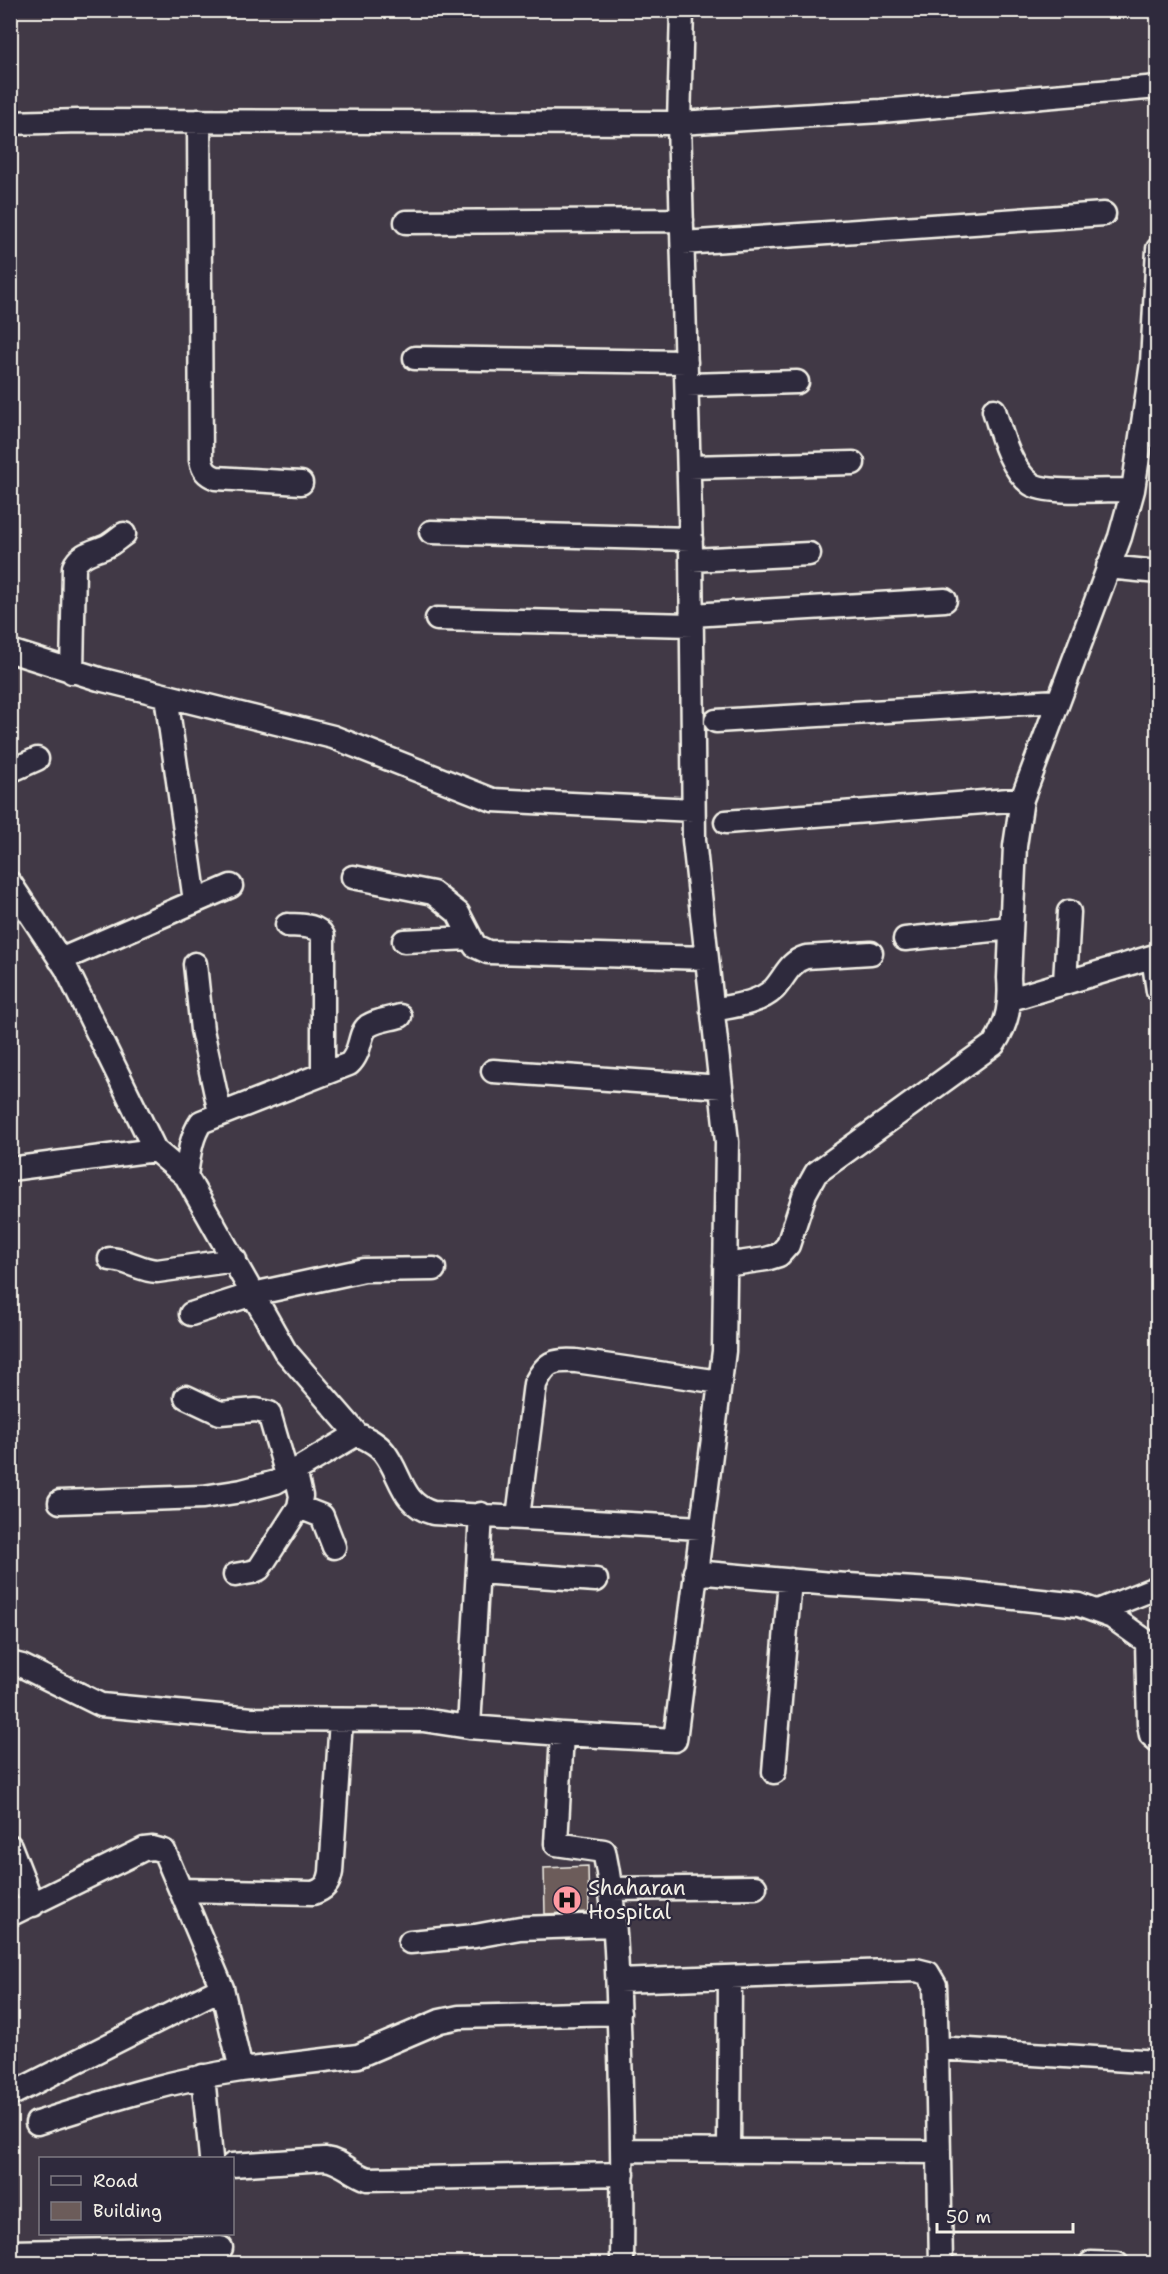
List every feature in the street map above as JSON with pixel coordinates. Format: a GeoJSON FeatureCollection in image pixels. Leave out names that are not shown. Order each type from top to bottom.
{"type":"FeatureCollection","features":[{"type":"Feature","properties":{"kind":"street"},"geometry":{"type":"LineString","coordinates":[[10,1663],[22,1666],[100,1705],[252,1719],[423,1720],[469,1727],[675,1740],[724,1351],[727,1142],[694,840],[691,550],[679,123],[682,10]]}},
{"type":"Feature","properties":{"kind":"street"},"geometry":{"type":"LineString","coordinates":[[10,123],[199,121],[679,123],[881,111],[1158,87]]}},
{"type":"Feature","properties":{"kind":"street"},"geometry":{"type":"LineString","coordinates":[[199,121],[201,459],[203,470],[216,478],[301,483]]}},
{"type":"Feature","properties":{"kind":"street"},"geometry":{"type":"LineString","coordinates":[[683,243],[1104,214]]}},
{"type":"Feature","properties":{"kind":"street"},"geometry":{"type":"LineString","coordinates":[[406,222],[682,220]]}},
{"type":"Feature","properties":{"kind":"street"},"geometry":{"type":"LineString","coordinates":[[725,1265],[779,1255],[788,1245],[805,1193],[816,1173],[994,1044],[1006,1024],[1011,999],[1009,978],[1015,846],[1022,799],[1108,567],[1133,489],[1155,363],[1158,249]]}},
{"type":"Feature","properties":{"kind":"street"},"geometry":{"type":"LineString","coordinates":[[415,358],[686,362]]}},
{"type":"Feature","properties":{"kind":"street"},"geometry":{"type":"LineString","coordinates":[[687,386],[798,382]]}},
{"type":"Feature","properties":{"kind":"street"},"geometry":{"type":"LineString","coordinates":[[994,410],[1004,442],[1024,477],[1030,483],[1047,489],[1133,489]]}},
{"type":"Feature","properties":{"kind":"street"},"geometry":{"type":"LineString","coordinates":[[689,467],[853,463]]}},
{"type":"Feature","properties":{"kind":"street"},"geometry":{"type":"LineString","coordinates":[[432,532],[691,550],[809,555]]}},
{"type":"Feature","properties":{"kind":"street"},"geometry":{"type":"LineString","coordinates":[[72,672],[74,567],[85,554],[104,547],[124,534]]}},
{"type":"Feature","properties":{"kind":"street"},"geometry":{"type":"LineString","coordinates":[[1108,567],[1158,572]]}},
{"type":"Feature","properties":{"kind":"street"},"geometry":{"type":"LineString","coordinates":[[437,619],[692,620],[945,600]]}},
{"type":"Feature","properties":{"kind":"street"},"geometry":{"type":"LineString","coordinates":[[10,651],[72,672],[333,737],[493,800],[693,810]]}},
{"type":"Feature","properties":{"kind":"street"},"geometry":{"type":"LineString","coordinates":[[166,696],[195,901]]}},
{"type":"Feature","properties":{"kind":"street"},"geometry":{"type":"LineString","coordinates":[[716,721],[1058,701]]}},
{"type":"Feature","properties":{"kind":"street"},"geometry":{"type":"LineString","coordinates":[[10,771],[37,759]]}},
{"type":"Feature","properties":{"kind":"street"},"geometry":{"type":"LineString","coordinates":[[726,822],[1022,799]]}},
{"type":"Feature","properties":{"kind":"street"},"geometry":{"type":"LineString","coordinates":[[353,877],[433,893],[458,913],[475,946],[488,952],[707,958]]}},
{"type":"Feature","properties":{"kind":"street"},"geometry":{"type":"LineString","coordinates":[[10,883],[60,960],[155,1150],[186,1176],[285,1351],[357,1434],[373,1442],[384,1453],[411,1500],[420,1509],[433,1513],[700,1528]]}},
{"type":"Feature","properties":{"kind":"street"},"geometry":{"type":"LineString","coordinates":[[60,960],[231,886]]}},
{"type":"Feature","properties":{"kind":"street"},"geometry":{"type":"LineString","coordinates":[[1065,982],[1069,912]]}},
{"type":"Feature","properties":{"kind":"street"},"geometry":{"type":"LineString","coordinates":[[287,925],[314,927],[320,930],[323,936],[323,1073]]}},
{"type":"Feature","properties":{"kind":"street"},"geometry":{"type":"LineString","coordinates":[[905,939],[1011,928]]}},
{"type":"Feature","properties":{"kind":"street"},"geometry":{"type":"LineString","coordinates":[[404,942],[471,938]]}},
{"type":"Feature","properties":{"kind":"street"},"geometry":{"type":"LineString","coordinates":[[712,1010],[762,997],[773,989],[798,959],[871,953]]}},
{"type":"Feature","properties":{"kind":"street"},"geometry":{"type":"LineString","coordinates":[[1011,999],[1155,956],[1158,991]]}},
{"type":"Feature","properties":{"kind":"street"},"geometry":{"type":"LineString","coordinates":[[195,964],[202,1030],[220,1113]]}},
{"type":"Feature","properties":{"kind":"street"},"geometry":{"type":"LineString","coordinates":[[186,1176],[191,1144],[201,1122],[349,1064],[355,1058],[364,1031],[368,1026],[400,1016]]}},
{"type":"Feature","properties":{"kind":"street"},"geometry":{"type":"LineString","coordinates":[[493,1071],[721,1087]]}},
{"type":"Feature","properties":{"kind":"street"},"geometry":{"type":"LineString","coordinates":[[10,1169],[155,1150]]}},
{"type":"Feature","properties":{"kind":"street"},"geometry":{"type":"LineString","coordinates":[[110,1259],[129,1262],[157,1272],[235,1260]]}},
{"type":"Feature","properties":{"kind":"street"},"geometry":{"type":"LineString","coordinates":[[191,1314],[253,1294],[364,1270],[434,1269]]}},
{"type":"Feature","properties":{"kind":"street"},"geometry":{"type":"LineString","coordinates":[[518,1517],[535,1384],[541,1372],[549,1364],[558,1360],[576,1361],[720,1382]]}},
{"type":"Feature","properties":{"kind":"street"},"geometry":{"type":"LineString","coordinates":[[186,1397],[220,1413],[255,1410],[268,1413],[301,1496],[299,1507],[259,1569],[235,1575]]}},
{"type":"Feature","properties":{"kind":"street"},"geometry":{"type":"LineString","coordinates":[[60,1502],[203,1497],[242,1491],[276,1482],[357,1434]]}},
{"type":"Feature","properties":{"kind":"street"},"geometry":{"type":"LineString","coordinates":[[299,1507],[322,1516],[334,1547]]}},
{"type":"Feature","properties":{"kind":"street"},"geometry":{"type":"LineString","coordinates":[[469,1727],[481,1514]]}},
{"type":"Feature","properties":{"kind":"street"},"geometry":{"type":"LineString","coordinates":[[477,1572],[596,1580]]}},
{"type":"Feature","properties":{"kind":"street"},"geometry":{"type":"LineString","coordinates":[[695,1572],[949,1591],[1079,1605],[1098,1611],[1112,1617],[1153,1643],[1149,1724],[1151,1735],[1158,1741]]}},
{"type":"Feature","properties":{"kind":"street"},"geometry":{"type":"LineString","coordinates":[[774,1772],[790,1580]]}},
{"type":"Feature","properties":{"kind":"street"},"geometry":{"type":"LineString","coordinates":[[1098,1611],[1158,1587]]}},
{"type":"Feature","properties":{"kind":"street"},"geometry":{"type":"LineString","coordinates":[[181,1890],[313,1893],[323,1890],[329,1882],[331,1872],[341,1720]]}},
{"type":"Feature","properties":{"kind":"street"},"geometry":{"type":"LineString","coordinates":[[562,1734],[556,1844],[604,1851],[612,1889],[619,1981],[623,2150],[622,2264]]}},
{"type":"Feature","properties":{"kind":"street"},"geometry":{"type":"LineString","coordinates":[[10,1846],[33,1905]]}},
{"type":"Feature","properties":{"kind":"street"},"geometry":{"type":"LineString","coordinates":[[10,1915],[144,1849],[153,1848],[164,1851],[222,1988],[241,2070]]}},
{"type":"Feature","properties":{"kind":"street"},"geometry":{"type":"LineString","coordinates":[[612,1889],[755,1887]]}},
{"type":"Feature","properties":{"kind":"street"},"geometry":{"type":"LineString","coordinates":[[410,1942],[475,1936],[520,1928],[614,1925]]}},
{"type":"Feature","properties":{"kind":"street"},"geometry":{"type":"LineString","coordinates":[[619,1981],[916,1970],[928,1973],[935,1985],[940,2264]]}},
{"type":"Feature","properties":{"kind":"street"},"geometry":{"type":"LineString","coordinates":[[729,2151],[730,1977]]}},
{"type":"Feature","properties":{"kind":"street"},"geometry":{"type":"LineString","coordinates":[[10,2095],[222,1988]]}},
{"type":"Feature","properties":{"kind":"street"},"geometry":{"type":"LineString","coordinates":[[37,2123],[121,2096],[203,2076],[358,2056],[440,2021],[459,2017],[619,2013]]}},
{"type":"Feature","properties":{"kind":"street"},"geometry":{"type":"LineString","coordinates":[[937,2048],[1158,2062]]}},
{"type":"Feature","properties":{"kind":"street"},"geometry":{"type":"LineString","coordinates":[[203,2076],[212,2157]]}},
{"type":"Feature","properties":{"kind":"street"},"geometry":{"type":"LineString","coordinates":[[623,2150],[939,2152]]}},
{"type":"Feature","properties":{"kind":"street"},"geometry":{"type":"LineString","coordinates":[[234,2165],[325,2159],[342,2164],[359,2176],[368,2179],[623,2174]]}},
{"type":"Feature","properties":{"kind":"street"},"geometry":{"type":"LineString","coordinates":[[10,2252],[221,2248]]}},
{"type":"Feature","properties":{"kind":"street"},"geometry":{"type":"LineString","coordinates":[[1091,2263],[1117,2264]]}},
{"type":"Feature","properties":{"kind":"building"},"geometry":{"type":"Polygon","coordinates":[[[588,1866],[589,1912],[545,1914],[544,1868],[588,1866]]]}},
{"type":"Feature","properties":{"kind":"place","name":"Shaharan Hospital"},"geometry":{"type":"Point","coordinates":[567,1900]}}]}
